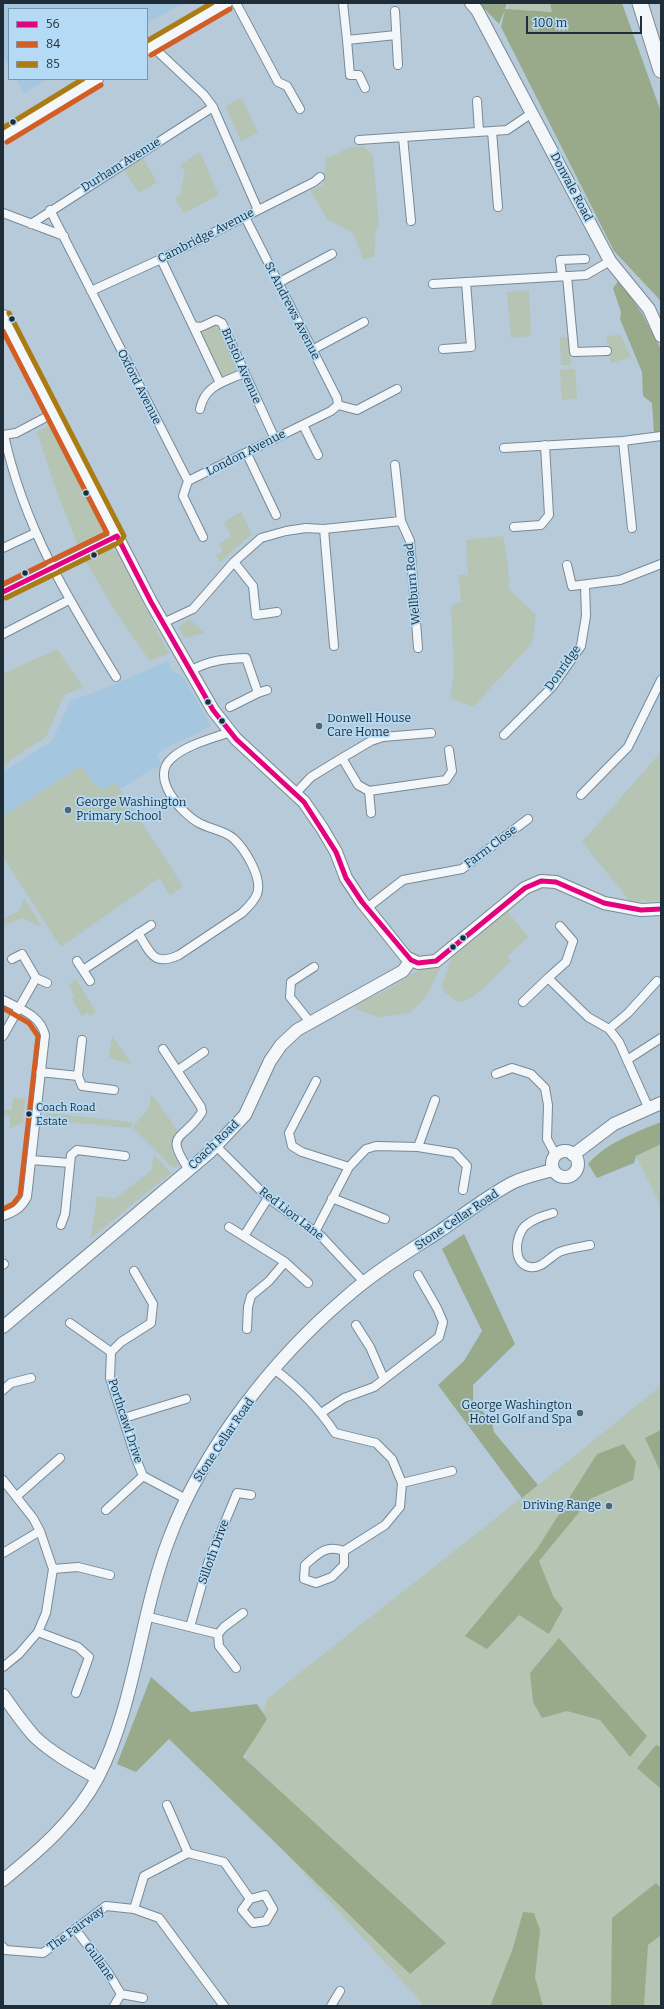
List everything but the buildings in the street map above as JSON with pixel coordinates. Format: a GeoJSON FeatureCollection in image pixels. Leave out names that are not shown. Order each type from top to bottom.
{"type":"FeatureCollection","features":[{"type":"Feature","properties":{"kind":"highway"},"geometry":{"type":"LineString","coordinates":[[640,3],[661,70]]}},
{"type":"Feature","properties":{"kind":"street"},"geometry":{"type":"LineString","coordinates":[[226,3],[149,48],[204,95],[213,107],[258,210]]}},
{"type":"Feature","properties":{"kind":"street"},"geometry":{"type":"LineString","coordinates":[[236,3],[278,82],[287,86],[300,109]]}},
{"type":"Feature","properties":{"kind":"street"},"geometry":{"type":"LineString","coordinates":[[343,3],[350,75],[359,75],[364,88]]}},
{"type":"Feature","properties":{"kind":"street","name":"Donvale Road"},"geometry":{"type":"LineString","coordinates":[[471,3],[477,10],[610,261],[649,309],[661,336]]}},
{"type":"Feature","properties":{"kind":"street"},"geometry":{"type":"LineString","coordinates":[[395,11],[398,65]]}},
{"type":"Feature","properties":{"kind":"street"},"geometry":{"type":"LineString","coordinates":[[347,40],[396,35]]}},
{"type":"Feature","properties":{"kind":"street"},"geometry":{"type":"LineString","coordinates":[[3,136],[95,80]]}},
{"type":"Feature","properties":{"kind":"street"},"geometry":{"type":"LineString","coordinates":[[477,102],[479,131]]}},
{"type":"Feature","properties":{"kind":"street","name":"Durham Avenue"},"geometry":{"type":"LineString","coordinates":[[31,224],[50,210],[213,107]]}},
{"type":"Feature","properties":{"kind":"street"},"geometry":{"type":"LineString","coordinates":[[359,140],[506,130],[532,113]]}},
{"type":"Feature","properties":{"kind":"street"},"geometry":{"type":"LineString","coordinates":[[492,131],[498,207]]}},
{"type":"Feature","properties":{"kind":"street"},"geometry":{"type":"LineString","coordinates":[[403,137],[411,222]]}},
{"type":"Feature","properties":{"kind":"street","name":"Cambridge Avenue"},"geometry":{"type":"LineString","coordinates":[[91,291],[161,259],[314,182],[320,177]]}},
{"type":"Feature","properties":{"kind":"street","name":"Oxford Avenue"},"geometry":{"type":"LineString","coordinates":[[50,210],[188,481]]}},
{"type":"Feature","properties":{"kind":"street"},"geometry":{"type":"LineString","coordinates":[[3,213],[64,236]]}},
{"type":"Feature","properties":{"kind":"street","name":"St Andrews Avenue"},"geometry":{"type":"LineString","coordinates":[[245,217],[337,398],[338,405]]}},
{"type":"Feature","properties":{"kind":"street"},"geometry":{"type":"LineString","coordinates":[[278,283],[332,254]]}},
{"type":"Feature","properties":{"kind":"street"},"geometry":{"type":"LineString","coordinates":[[161,259],[220,384]]}},
{"type":"Feature","properties":{"kind":"street"},"geometry":{"type":"LineString","coordinates":[[585,259],[560,260],[565,276],[574,352],[607,351]]}},
{"type":"Feature","properties":{"kind":"street"},"geometry":{"type":"LineString","coordinates":[[433,284],[586,275],[610,261]]}},
{"type":"Feature","properties":{"kind":"street"},"geometry":{"type":"LineString","coordinates":[[443,349],[471,347],[466,282]]}},
{"type":"Feature","properties":{"kind":"street"},"geometry":{"type":"LineString","coordinates":[[3,316],[163,624],[213,710],[230,732],[304,802],[336,852],[346,878],[367,908],[411,960],[418,963],[436,961],[525,888],[541,881],[556,882],[604,903],[641,910],[661,909]]}},
{"type":"Feature","properties":{"kind":"street","name":"Bristol Avenue"},"geometry":{"type":"LineString","coordinates":[[193,326],[201,326],[216,320],[222,323],[275,439]]}},
{"type":"Feature","properties":{"kind":"street"},"geometry":{"type":"LineString","coordinates":[[312,350],[364,322]]}},
{"type":"Feature","properties":{"kind":"street"},"geometry":{"type":"LineString","coordinates":[[200,409],[202,398],[208,391],[244,373]]}},
{"type":"Feature","properties":{"kind":"street"},"geometry":{"type":"LineString","coordinates":[[338,405],[356,410],[397,389]]}},
{"type":"Feature","properties":{"kind":"street","name":"London Avenue"},"geometry":{"type":"LineString","coordinates":[[188,481],[247,454],[332,411],[338,405]]}},
{"type":"Feature","properties":{"kind":"street"},"geometry":{"type":"LineString","coordinates":[[54,413],[16,433],[4,435],[11,465],[35,533],[51,568],[116,677]]}},
{"type":"Feature","properties":{"kind":"street"},"geometry":{"type":"LineString","coordinates":[[303,425],[318,455]]}},
{"type":"Feature","properties":{"kind":"street"},"geometry":{"type":"LineString","coordinates":[[504,448],[623,441],[661,436]]}},
{"type":"Feature","properties":{"kind":"street"},"geometry":{"type":"LineString","coordinates":[[623,441],[632,528]]}},
{"type":"Feature","properties":{"kind":"street"},"geometry":{"type":"LineString","coordinates":[[514,527],[541,525],[549,515],[545,446]]}},
{"type":"Feature","properties":{"kind":"street"},"geometry":{"type":"LineString","coordinates":[[247,454],[276,515]]}},
{"type":"Feature","properties":{"kind":"street","name":"Wellburn Road"},"geometry":{"type":"LineString","coordinates":[[394,465],[402,521],[410,541],[418,648]]}},
{"type":"Feature","properties":{"kind":"street"},"geometry":{"type":"LineString","coordinates":[[188,481],[183,496],[203,537]]}},
{"type":"Feature","properties":{"kind":"street"},"geometry":{"type":"LineString","coordinates":[[163,624],[193,609],[234,562],[261,538],[273,534],[306,528],[324,529],[402,521]]}},
{"type":"Feature","properties":{"kind":"street"},"geometry":{"type":"LineString","coordinates":[[324,529],[334,646]]}},
{"type":"Feature","properties":{"kind":"street"},"geometry":{"type":"LineString","coordinates":[[3,548],[35,533]]}},
{"type":"Feature","properties":{"kind":"street"},"geometry":{"type":"LineString","coordinates":[[3,592],[118,536]]}},
{"type":"Feature","properties":{"kind":"street"},"geometry":{"type":"LineString","coordinates":[[234,562],[253,586],[256,615],[277,612]]}},
{"type":"Feature","properties":{"kind":"street"},"geometry":{"type":"LineString","coordinates":[[567,565],[572,586],[620,580],[661,564]]}},
{"type":"Feature","properties":{"kind":"street","name":"Donridge"},"geometry":{"type":"LineString","coordinates":[[504,735],[552,687],[581,646],[586,616],[585,585]]}},
{"type":"Feature","properties":{"kind":"street"},"geometry":{"type":"LineString","coordinates":[[3,634],[69,600]]}},
{"type":"Feature","properties":{"kind":"street"},"geometry":{"type":"LineString","coordinates":[[190,671],[204,663],[217,660],[246,658],[258,693]]}},
{"type":"Feature","properties":{"kind":"street"},"geometry":{"type":"LineString","coordinates":[[581,795],[628,747],[661,680]]}},
{"type":"Feature","properties":{"kind":"street"},"geometry":{"type":"LineString","coordinates":[[230,707],[266,690]]}},
{"type":"Feature","properties":{"kind":"street"},"geometry":{"type":"LineString","coordinates":[[138,933],[153,956],[160,960],[169,960],[242,913],[250,905],[258,893],[256,872],[244,851],[232,838],[214,828],[199,823],[167,791],[164,780],[164,768],[178,752],[230,732]]}},
{"type":"Feature","properties":{"kind":"street"},"geometry":{"type":"LineString","coordinates":[[294,794],[311,777],[372,741],[383,737],[431,733]]}},
{"type":"Feature","properties":{"kind":"street"},"geometry":{"type":"LineString","coordinates":[[342,758],[358,785],[369,791],[446,780],[452,771],[449,750]]}},
{"type":"Feature","properties":{"kind":"street"},"geometry":{"type":"LineString","coordinates":[[369,791],[371,813]]}},
{"type":"Feature","properties":{"kind":"street","name":"Farm Close"},"geometry":{"type":"LineString","coordinates":[[367,908],[403,880],[462,868],[528,819]]}},
{"type":"Feature","properties":{"kind":"street"},"geometry":{"type":"LineString","coordinates":[[82,970],[151,925]]}},
{"type":"Feature","properties":{"kind":"street"},"geometry":{"type":"LineString","coordinates":[[523,1002],[566,962],[573,941],[560,926]]}},
{"type":"Feature","properties":{"kind":"street"},"geometry":{"type":"LineString","coordinates":[[12,959],[22,954],[36,978],[47,983]]}},
{"type":"Feature","properties":{"kind":"street","name":"Coach Road"},"geometry":{"type":"LineString","coordinates":[[3,1328],[216,1146],[245,1115],[270,1061],[281,1045],[296,1030],[403,972],[411,960]]}},
{"type":"Feature","properties":{"kind":"street"},"geometry":{"type":"LineString","coordinates":[[77,961],[90,981]]}},
{"type":"Feature","properties":{"kind":"street"},"geometry":{"type":"LineString","coordinates":[[310,1022],[290,997],[291,982],[314,967]]}},
{"type":"Feature","properties":{"kind":"street"},"geometry":{"type":"LineString","coordinates":[[3,1036],[36,978]]}},
{"type":"Feature","properties":{"kind":"street"},"geometry":{"type":"LineString","coordinates":[[548,978],[588,1017],[609,1029],[619,1042],[648,1109]]}},
{"type":"Feature","properties":{"kind":"street"},"geometry":{"type":"LineString","coordinates":[[609,1029],[628,1013],[657,981]]}},
{"type":"Feature","properties":{"kind":"street"},"geometry":{"type":"LineString","coordinates":[[3,1000],[37,1018],[43,1026],[45,1034],[27,1197],[22,1207],[13,1213],[3,1216]]}},
{"type":"Feature","properties":{"kind":"street"},"geometry":{"type":"LineString","coordinates":[[627,1060],[661,1038]]}},
{"type":"Feature","properties":{"kind":"street"},"geometry":{"type":"LineString","coordinates":[[82,1040],[78,1076],[82,1086],[114,1090]]}},
{"type":"Feature","properties":{"kind":"street"},"geometry":{"type":"LineString","coordinates":[[163,1048],[201,1107],[202,1112],[195,1123],[177,1139],[175,1146],[177,1152],[189,1170]]}},
{"type":"Feature","properties":{"kind":"street"},"geometry":{"type":"LineString","coordinates":[[178,1070],[204,1052]]}},
{"type":"Feature","properties":{"kind":"street"},"geometry":{"type":"LineString","coordinates":[[496,1074],[512,1068],[531,1074],[545,1088],[548,1105],[547,1139],[555,1154]]}},
{"type":"Feature","properties":{"kind":"street"},"geometry":{"type":"LineString","coordinates":[[40,1072],[78,1076]]}},
{"type":"Feature","properties":{"kind":"street"},"geometry":{"type":"LineString","coordinates":[[316,1082],[289,1133],[292,1146],[302,1152],[349,1167]]}},
{"type":"Feature","properties":{"kind":"street"},"geometry":{"type":"LineString","coordinates":[[418,1146],[435,1100]]}},
{"type":"Feature","properties":{"kind":"street"},"geometry":{"type":"LineString","coordinates":[[573,1155],[614,1124],[661,1103]]}},
{"type":"Feature","properties":{"kind":"street","name":"Red Lion Lane"},"geometry":{"type":"LineString","coordinates":[[216,1146],[268,1198],[315,1232],[365,1283]]}},
{"type":"Feature","properties":{"kind":"street"},"geometry":{"type":"LineString","coordinates":[[315,1232],[349,1167],[366,1150],[376,1146],[418,1146],[454,1153],[467,1166],[463,1190]]}},
{"type":"Feature","properties":{"kind":"street"},"geometry":{"type":"LineString","coordinates":[[61,1225],[65,1214],[71,1155],[77,1150],[108,1157],[125,1156]]}},
{"type":"Feature","properties":{"kind":"street"},"geometry":{"type":"LineString","coordinates":[[569,1152],[576,1157],[578,1164],[575,1173],[571,1177],[557,1176],[552,1170],[551,1161],[555,1154],[569,1152]]}},
{"type":"Feature","properties":{"kind":"street"},"geometry":{"type":"LineString","coordinates":[[31,1160],[70,1163]]}},
{"type":"Feature","properties":{"kind":"street","name":"Stone Cellar Road"},"geometry":{"type":"LineString","coordinates":[[3,1880],[58,1832],[81,1804],[97,1778],[113,1743],[122,1713],[145,1616],[160,1564],[186,1499],[204,1464],[230,1426],[274,1368],[303,1336],[347,1296],[365,1283],[514,1182],[552,1170]]}},
{"type":"Feature","properties":{"kind":"street"},"geometry":{"type":"LineString","coordinates":[[244,1236],[268,1198]]}},
{"type":"Feature","properties":{"kind":"street"},"geometry":{"type":"LineString","coordinates":[[332,1198],[385,1219]]}},
{"type":"Feature","properties":{"kind":"street"},"geometry":{"type":"LineString","coordinates":[[553,1213],[535,1219],[524,1227],[518,1238],[517,1248],[519,1258],[524,1265],[531,1267],[538,1266],[561,1251],[590,1245]]}},
{"type":"Feature","properties":{"kind":"street"},"geometry":{"type":"LineString","coordinates":[[229,1227],[285,1262],[308,1283]]}},
{"type":"Feature","properties":{"kind":"street"},"geometry":{"type":"LineString","coordinates":[[247,1329],[248,1307],[251,1296],[269,1281],[285,1262]]}},
{"type":"Feature","properties":{"kind":"street"},"geometry":{"type":"LineString","coordinates":[[70,1323],[111,1352],[121,1342],[151,1323],[153,1304],[134,1271]]}},
{"type":"Feature","properties":{"kind":"street"},"geometry":{"type":"LineString","coordinates":[[321,1413],[344,1398],[374,1387],[439,1337],[442,1322],[437,1308],[418,1275]]}},
{"type":"Feature","properties":{"kind":"street"},"geometry":{"type":"LineString","coordinates":[[356,1324],[370,1347],[384,1379]]}},
{"type":"Feature","properties":{"kind":"street","name":"Porthcawl Drive"},"geometry":{"type":"LineString","coordinates":[[111,1352],[110,1378],[143,1476],[186,1499]]}},
{"type":"Feature","properties":{"kind":"street"},"geometry":{"type":"LineString","coordinates":[[274,1368],[298,1387],[321,1413],[335,1433],[376,1443],[392,1459],[402,1483],[400,1507],[385,1525],[344,1551]]}},
{"type":"Feature","properties":{"kind":"street"},"geometry":{"type":"LineString","coordinates":[[3,1390],[11,1383],[31,1378]]}},
{"type":"Feature","properties":{"kind":"street"},"geometry":{"type":"LineString","coordinates":[[124,1418],[186,1399]]}},
{"type":"Feature","properties":{"kind":"street"},"geometry":{"type":"LineString","coordinates":[[17,1496],[60,1458]]}},
{"type":"Feature","properties":{"kind":"street"},"geometry":{"type":"LineString","coordinates":[[402,1483],[452,1471]]}},
{"type":"Feature","properties":{"kind":"street"},"geometry":{"type":"LineString","coordinates":[[106,1510],[143,1476]]}},
{"type":"Feature","properties":{"kind":"street"},"geometry":{"type":"LineString","coordinates":[[3,1480],[33,1518],[40,1531],[53,1569],[46,1613],[38,1632],[19,1654],[3,1667]]}},
{"type":"Feature","properties":{"kind":"street","name":"Silloth Drive"},"geometry":{"type":"LineString","coordinates":[[190,1627],[208,1563],[237,1493],[251,1495]]}},
{"type":"Feature","properties":{"kind":"street"},"geometry":{"type":"LineString","coordinates":[[3,1553],[40,1531]]}},
{"type":"Feature","properties":{"kind":"street"},"geometry":{"type":"LineString","coordinates":[[336,1548],[344,1551],[344,1566],[332,1576],[316,1584],[304,1579],[305,1565],[323,1549],[336,1548]]}},
{"type":"Feature","properties":{"kind":"street"},"geometry":{"type":"LineString","coordinates":[[53,1569],[78,1567],[110,1575]]}},
{"type":"Feature","properties":{"kind":"street"},"geometry":{"type":"LineString","coordinates":[[236,1668],[219,1646],[218,1634],[224,1627],[243,1613]]}},
{"type":"Feature","properties":{"kind":"street"},"geometry":{"type":"LineString","coordinates":[[145,1616],[218,1634]]}},
{"type":"Feature","properties":{"kind":"street"},"geometry":{"type":"LineString","coordinates":[[38,1632],[78,1647],[89,1657],[76,1693]]}},
{"type":"Feature","properties":{"kind":"street"},"geometry":{"type":"LineString","coordinates":[[3,1694],[20,1719],[35,1737],[50,1749],[97,1778]]}},
{"type":"Feature","properties":{"kind":"street"},"geometry":{"type":"LineString","coordinates":[[168,1805],[188,1853]]}},
{"type":"Feature","properties":{"kind":"street"},"geometry":{"type":"LineString","coordinates":[[134,1909],[144,1876],[188,1853],[224,1862],[250,1898]]}},
{"type":"Feature","properties":{"kind":"street","name":"The Fairway"},"geometry":{"type":"LineString","coordinates":[[4,1950],[43,1953],[76,1930],[106,1906],[134,1909],[159,1918],[224,2006]]}},
{"type":"Feature","properties":{"kind":"street","name":"Gullane"},"geometry":{"type":"LineString","coordinates":[[76,1930],[109,1974],[121,1994],[142,1998]]}},
{"type":"Feature","properties":{"kind":"street"},"geometry":{"type":"LineString","coordinates":[[331,2006],[340,1991]]}},
{"type":"Feature","properties":{"kind":"street","name":"Gullane"},"geometry":{"type":"LineString","coordinates":[[114,2006],[121,1994]]}},
{"type":"Feature","properties":{"kind":"shaded area"},"geometry":{"type":"Polygon","coordinates":[[[3,3],[183,3],[148,22],[148,8],[8,8],[8,64],[3,55],[3,3]]]}},
{"type":"Feature","properties":{"kind":"shaded area"},"geometry":{"type":"Polygon","coordinates":[[[17,80],[46,80],[24,93],[17,80]]]}},
{"type":"Feature","properties":{"kind":"shaded area","name":"George Washington Primary School"},"geometry":{"type":"Polygon","coordinates":[[[168,661],[171,669],[184,678],[211,726],[162,750],[157,756],[161,764],[158,769],[155,767],[120,789],[183,886],[170,895],[159,878],[70,939],[3,831],[3,772],[52,741],[70,701],[106,688],[168,661]]]}},
{"type":"Feature","properties":{"kind":"green space"},"geometry":{"type":"Polygon","coordinates":[[[479,3],[507,3],[505,9],[552,12],[550,3],[622,3],[661,112],[661,304],[659,299],[614,251],[501,27],[505,10],[499,24],[479,3]]]}},
{"type":"Feature","properties":{"kind":"green space"},"geometry":{"type":"Polygon","coordinates":[[[508,3],[550,3],[552,12],[508,9],[508,3]]]}},
{"type":"Feature","properties":{"kind":"green space"},"geometry":{"type":"Polygon","coordinates":[[[242,98],[258,133],[241,141],[225,106],[242,98]]]}},
{"type":"Feature","properties":{"kind":"green space"},"geometry":{"type":"Polygon","coordinates":[[[363,146],[373,155],[379,227],[376,228],[374,257],[363,259],[353,233],[327,219],[311,191],[323,185],[326,158],[352,147],[363,146]]]}},
{"type":"Feature","properties":{"kind":"green space"},"geometry":{"type":"Polygon","coordinates":[[[200,152],[219,195],[184,213],[175,199],[180,195],[185,171],[180,165],[200,152]]]}},
{"type":"Feature","properties":{"kind":"green space"},"geometry":{"type":"Polygon","coordinates":[[[143,158],[157,182],[139,193],[124,170],[143,158]]]}},
{"type":"Feature","properties":{"kind":"green space"},"geometry":{"type":"Polygon","coordinates":[[[619,280],[643,315],[661,349],[661,432],[654,433],[652,403],[643,396],[642,372],[620,319],[621,312],[613,288],[619,280]]]}},
{"type":"Feature","properties":{"kind":"green space"},"geometry":{"type":"Polygon","coordinates":[[[529,290],[531,336],[511,338],[507,292],[529,290]]]}},
{"type":"Feature","properties":{"kind":"green space"},"geometry":{"type":"Polygon","coordinates":[[[214,326],[222,330],[240,368],[239,371],[223,378],[219,375],[201,335],[202,332],[214,326]]]}},
{"type":"Feature","properties":{"kind":"green space"},"geometry":{"type":"Polygon","coordinates":[[[621,335],[631,357],[611,363],[606,336],[621,335]]]}},
{"type":"Feature","properties":{"kind":"green space"},"geometry":{"type":"Polygon","coordinates":[[[560,337],[569,338],[571,365],[561,365],[560,337]]]}},
{"type":"Feature","properties":{"kind":"green space"},"geometry":{"type":"Polygon","coordinates":[[[575,369],[577,398],[562,400],[560,370],[575,369]]]}},
{"type":"Feature","properties":{"kind":"green space"},"geometry":{"type":"Polygon","coordinates":[[[51,424],[103,528],[103,533],[101,536],[78,546],[54,484],[37,432],[51,424]]]}},
{"type":"Feature","properties":{"kind":"green space"},"geometry":{"type":"Polygon","coordinates":[[[241,512],[252,534],[220,562],[216,555],[223,552],[219,544],[231,536],[224,522],[241,512]]]}},
{"type":"Feature","properties":{"kind":"green space"},"geometry":{"type":"Polygon","coordinates":[[[503,536],[508,565],[509,589],[536,615],[532,643],[473,707],[450,698],[454,674],[451,606],[461,602],[459,575],[468,575],[466,540],[503,536]]]}},
{"type":"Feature","properties":{"kind":"green space"},"geometry":{"type":"Polygon","coordinates":[[[111,548],[117,552],[169,654],[149,660],[115,611],[85,560],[111,548]]]}},
{"type":"Feature","properties":{"kind":"green space"},"geometry":{"type":"Polygon","coordinates":[[[189,619],[205,633],[185,638],[178,627],[189,619]]]}},
{"type":"Feature","properties":{"kind":"green space"},"geometry":{"type":"Polygon","coordinates":[[[57,649],[83,687],[64,695],[46,737],[10,760],[3,767],[3,674],[57,649]]]}},
{"type":"Feature","properties":{"kind":"green space"},"geometry":{"type":"Polygon","coordinates":[[[661,752],[661,901],[630,901],[582,842],[661,752]]]}},
{"type":"Feature","properties":{"kind":"green space"},"geometry":{"type":"Polygon","coordinates":[[[83,765],[90,779],[103,790],[115,782],[183,886],[170,895],[159,878],[61,947],[3,857],[3,816],[83,765]]]}},
{"type":"Feature","properties":{"kind":"green space"},"geometry":{"type":"Polygon","coordinates":[[[24,898],[42,927],[22,918],[3,926],[3,919],[19,911],[24,898]]]}},
{"type":"Feature","properties":{"kind":"green space"},"geometry":{"type":"Polygon","coordinates":[[[507,911],[528,937],[507,957],[511,961],[486,986],[464,1001],[457,1002],[444,992],[442,985],[451,959],[507,911]]]}},
{"type":"Feature","properties":{"kind":"green space"},"geometry":{"type":"Polygon","coordinates":[[[440,964],[440,969],[425,998],[410,1013],[379,1017],[355,1009],[356,1005],[385,991],[419,970],[440,964]]]}},
{"type":"Feature","properties":{"kind":"green space"},"geometry":{"type":"Polygon","coordinates":[[[76,979],[96,1012],[90,1016],[87,1013],[82,1016],[72,999],[74,996],[69,985],[76,979]]]}},
{"type":"Feature","properties":{"kind":"green space"},"geometry":{"type":"Polygon","coordinates":[[[112,1036],[132,1064],[109,1058],[112,1036]]]}},
{"type":"Feature","properties":{"kind":"green space"},"geometry":{"type":"Polygon","coordinates":[[[151,1094],[178,1131],[172,1145],[172,1151],[179,1165],[176,1168],[172,1167],[133,1128],[147,1109],[151,1100],[151,1094]]]}},
{"type":"Feature","properties":{"kind":"green space"},"geometry":{"type":"Polygon","coordinates":[[[13,1098],[25,1099],[23,1122],[10,1129],[10,1116],[3,1115],[3,1109],[12,1110],[13,1098]]]}},
{"type":"Feature","properties":{"kind":"green space"},"geometry":{"type":"Polygon","coordinates":[[[46,1113],[132,1122],[131,1128],[47,1120],[46,1113]]]}},
{"type":"Feature","properties":{"kind":"green space"},"geometry":{"type":"Polygon","coordinates":[[[661,1122],[661,1144],[636,1156],[634,1163],[597,1178],[588,1164],[603,1150],[622,1139],[661,1122]]]}},
{"type":"Feature","properties":{"kind":"green space"},"geometry":{"type":"Polygon","coordinates":[[[661,1144],[661,1206],[636,1156],[661,1144]]]}},
{"type":"Feature","properties":{"kind":"green space"},"geometry":{"type":"Polygon","coordinates":[[[154,1155],[171,1173],[91,1238],[97,1196],[114,1199],[151,1171],[154,1155]]]}},
{"type":"Feature","properties":{"kind":"green space"},"geometry":{"type":"Polygon","coordinates":[[[464,1234],[515,1344],[473,1385],[473,1399],[492,1423],[494,1432],[538,1485],[522,1498],[438,1385],[464,1361],[482,1331],[442,1249],[464,1234]]]}},
{"type":"Feature","properties":{"kind":"green space","name":"George Washington Hotel Golf and Spa"},"geometry":{"type":"Polygon","coordinates":[[[661,1386],[661,2006],[422,2006],[422,2003],[232,1794],[268,1698],[661,1386]]]}},
{"type":"Feature","properties":{"kind":"green space"},"geometry":{"type":"Polygon","coordinates":[[[661,1430],[661,1473],[645,1438],[661,1430]]]}},
{"type":"Feature","properties":{"kind":"green space"},"geometry":{"type":"Polygon","coordinates":[[[624,1444],[636,1462],[633,1480],[590,1499],[539,1561],[553,1596],[563,1609],[549,1634],[519,1615],[487,1649],[465,1636],[537,1549],[597,1454],[624,1444]]]}},
{"type":"Feature","properties":{"kind":"green space"},"geometry":{"type":"Polygon","coordinates":[[[559,1638],[647,1736],[630,1757],[600,1720],[567,1711],[542,1718],[533,1702],[530,1673],[559,1638]]]}},
{"type":"Feature","properties":{"kind":"green space"},"geometry":{"type":"Polygon","coordinates":[[[151,1677],[191,1712],[257,1704],[267,1719],[243,1757],[446,1943],[410,1974],[169,1739],[136,1772],[117,1764],[151,1677]]]}},
{"type":"Feature","properties":{"kind":"green space"},"geometry":{"type":"Polygon","coordinates":[[[656,1745],[661,1747],[661,1789],[637,1768],[656,1745]]]}},
{"type":"Feature","properties":{"kind":"green space"},"geometry":{"type":"Polygon","coordinates":[[[656,1883],[661,1888],[661,1935],[648,1945],[644,2006],[611,2006],[612,1918],[656,1883]]]}},
{"type":"Feature","properties":{"kind":"green space"},"geometry":{"type":"Polygon","coordinates":[[[523,1912],[534,1913],[540,1930],[535,1977],[543,2006],[492,2006],[491,2004],[513,1948],[523,1912]]]}},
{"type":"Feature","properties":{"kind":"transit line","name":"85"},"geometry":{"type":"LineString","coordinates":[[148,40],[212,3]]}},
{"type":"Feature","properties":{"kind":"transit line","name":"84"},"geometry":{"type":"LineString","coordinates":[[151,55],[230,9]]}},
{"type":"Feature","properties":{"kind":"transit line","name":"85"},"geometry":{"type":"LineString","coordinates":[[3,128],[81,80]]}},
{"type":"Feature","properties":{"kind":"transit line","name":"84"},"geometry":{"type":"LineString","coordinates":[[7,142],[101,85]]}},
{"type":"Feature","properties":{"kind":"transit line","name":"85"},"geometry":{"type":"LineString","coordinates":[[6,598],[120,542],[124,536],[9,313]]}},
{"type":"Feature","properties":{"kind":"transit line","name":"84"},"geometry":{"type":"LineString","coordinates":[[3,331],[107,533],[3,584]]}},
{"type":"Feature","properties":{"kind":"transit line","name":"56"},"geometry":{"type":"LineString","coordinates":[[3,592],[117,536],[151,602],[213,710],[236,739],[304,802],[336,852],[346,878],[362,902],[411,960],[418,963],[436,961],[525,888],[541,881],[556,882],[604,903],[641,910],[661,909]]}},
{"type":"Feature","properties":{"kind":"transit line","name":"84"},"geometry":{"type":"LineString","coordinates":[[3,1008],[29,1023],[38,1036],[20,1195],[13,1204],[3,1209]]}},
{"type":"Feature","properties":{"kind":"place","name":"Donwell House Care Home"},"geometry":{"type":"Point","coordinates":[319,726]}},
{"type":"Feature","properties":{"kind":"place","name":"George Washington Primary School"},"geometry":{"type":"Point","coordinates":[68,810]}},
{"type":"Feature","properties":{"kind":"place","name":"Coach Road Estate"},"geometry":{"type":"Point","coordinates":[29,1114]}},
{"type":"Feature","properties":{"kind":"place","name":"George Washington Hotel Golf and Spa"},"geometry":{"type":"Point","coordinates":[580,1413]}},
{"type":"Feature","properties":{"kind":"place","name":"Driving Range"},"geometry":{"type":"Point","coordinates":[609,1506]}}]}
